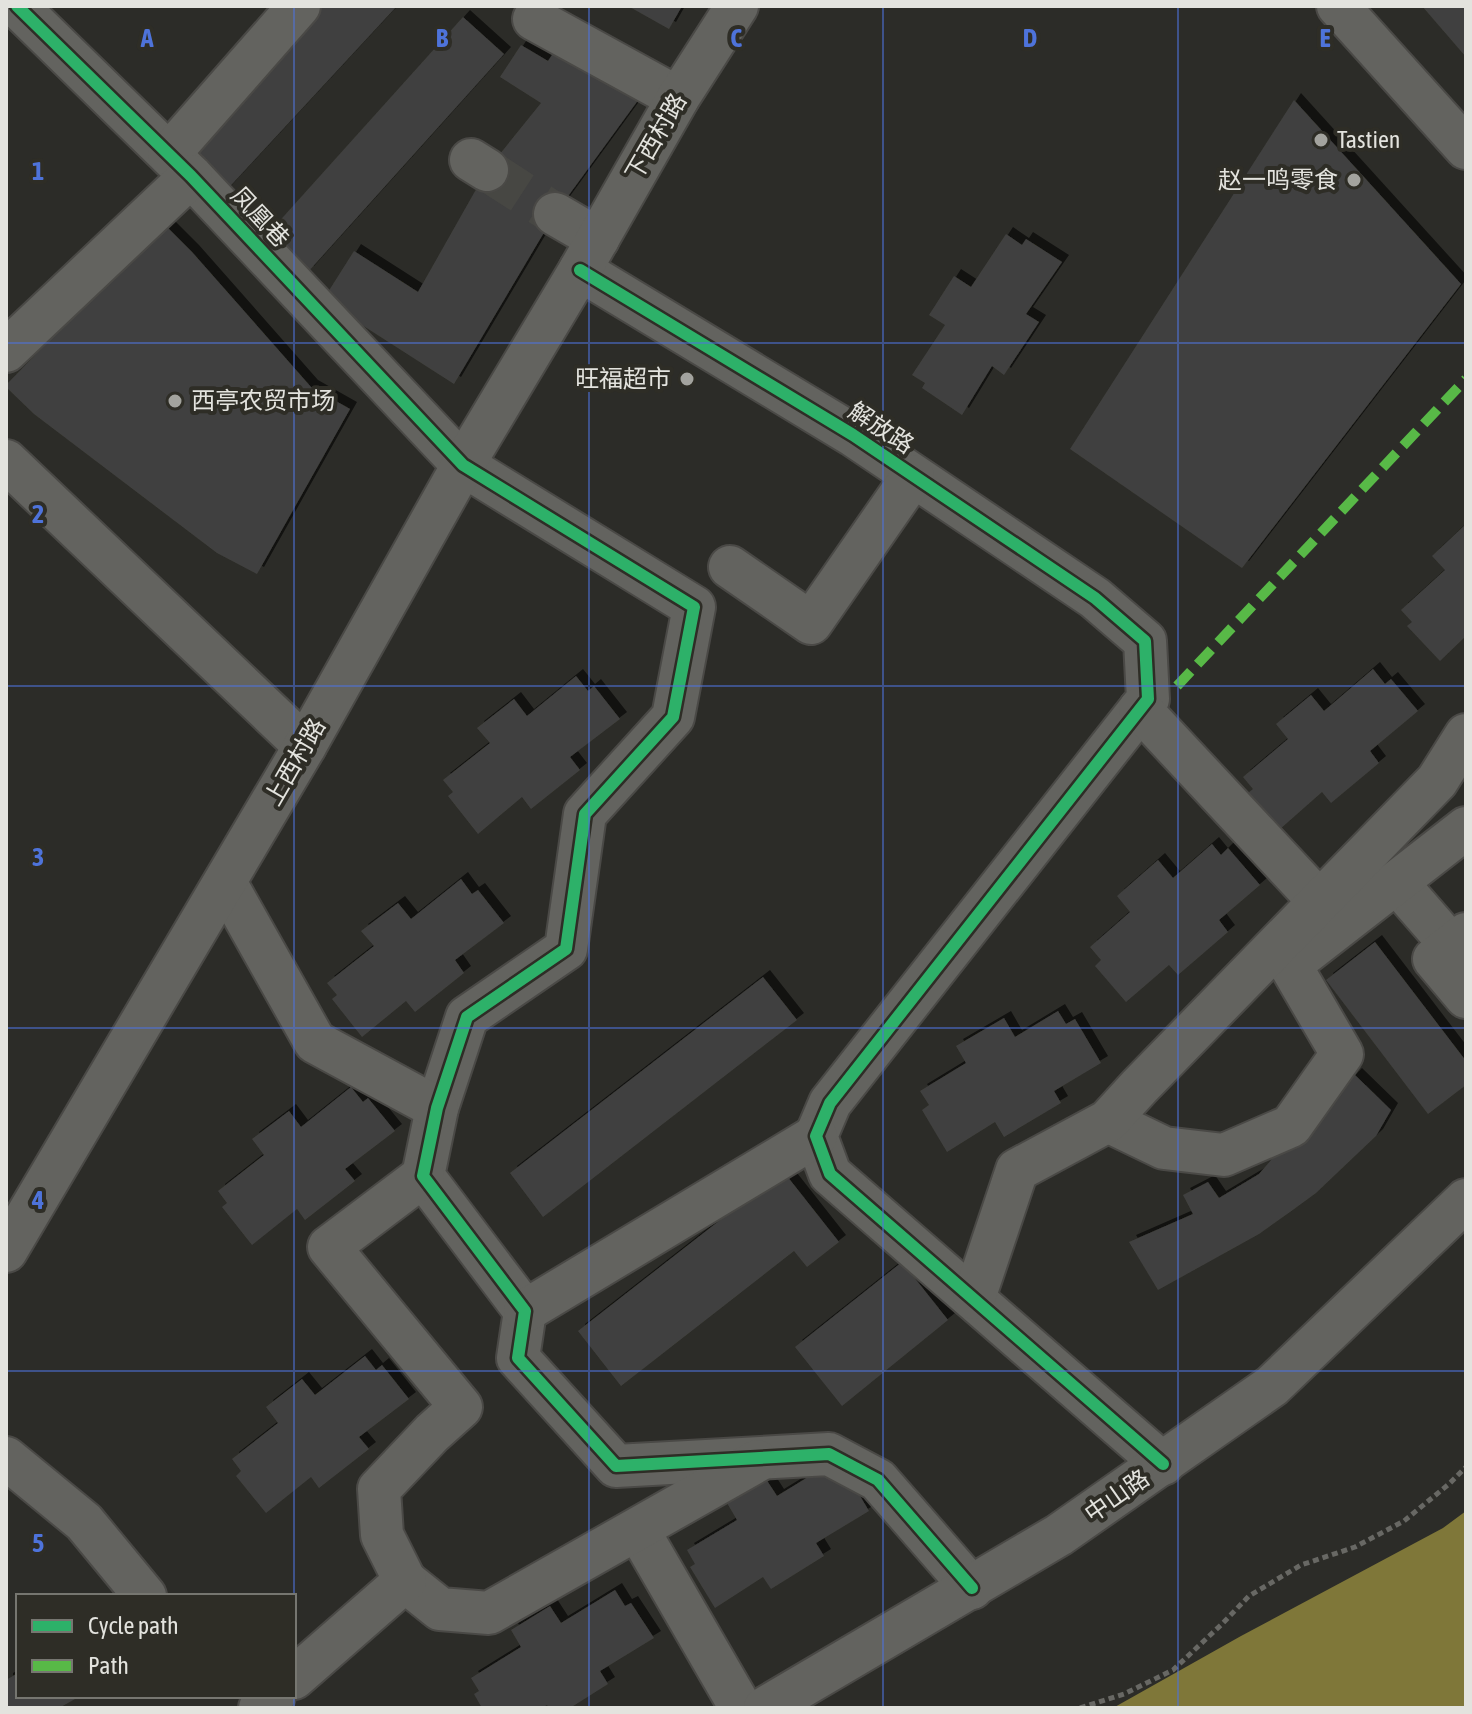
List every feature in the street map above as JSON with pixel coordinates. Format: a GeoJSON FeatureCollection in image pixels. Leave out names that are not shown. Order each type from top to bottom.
{"type":"FeatureCollection","features":[{"type":"Feature","properties":{"kind":"street","name":"凤凰巷"},"geometry":{"type":"LineString","coordinates":[[17,6],[180,165],[463,465],[694,607],[673,717],[585,814],[566,949],[467,1017],[437,1108]]}},
{"type":"Feature","properties":{"kind":"street"},"geometry":{"type":"LineString","coordinates":[[6,351],[180,165],[299,6]]}},
{"type":"Feature","properties":{"kind":"street","name":"下西村路"},"geometry":{"type":"LineString","coordinates":[[589,254],[678,98],[737,6]]}},
{"type":"Feature","properties":{"kind":"street"},"geometry":{"type":"LineString","coordinates":[[1338,6],[1466,148]]}},
{"type":"Feature","properties":{"kind":"street"},"geometry":{"type":"LineString","coordinates":[[534,19],[678,98]]}},
{"type":"Feature","properties":{"kind":"street","name":"解放路"},"geometry":{"type":"LineString","coordinates":[[555,214],[589,254],[1095,598],[1145,641],[1148,699],[1140,709]]}},
{"type":"Feature","properties":{"kind":"street","name":"上西村路"},"geometry":{"type":"LineString","coordinates":[[6,1251],[305,746],[463,465],[589,254]]}},
{"type":"Feature","properties":{"kind":"street"},"geometry":{"type":"LineString","coordinates":[[6,461],[305,746]]}},
{"type":"Feature","properties":{"kind":"street"},"geometry":{"type":"LineString","coordinates":[[730,567],[811,623],[913,476]]}},
{"type":"Feature","properties":{"kind":"street"},"geometry":{"type":"LineString","coordinates":[[525,1311],[816,1136],[830,1103],[1140,709],[1320,902]]}},
{"type":"Feature","properties":{"kind":"street"},"geometry":{"type":"LineString","coordinates":[[974,1298],[1017,1170],[1108,1121],[1437,781],[1466,735]]}},
{"type":"Feature","properties":{"kind":"street"},"geometry":{"type":"LineString","coordinates":[[1108,1121],[1164,1148],[1224,1155],[1291,1126],[1342,1054],[1290,965],[1466,828]]}},
{"type":"Feature","properties":{"kind":"street"},"geometry":{"type":"LineString","coordinates":[[225,882],[315,1042],[437,1108],[423,1176],[329,1247],[461,1407],[379,1489],[382,1535],[405,1581],[440,1609],[489,1613],[763,1458]]}},
{"type":"Feature","properties":{"kind":"street"},"geometry":{"type":"LineString","coordinates":[[1397,883],[1458,940],[1434,959],[1466,997]]}},
{"type":"Feature","properties":{"kind":"street"},"geometry":{"type":"LineString","coordinates":[[816,1136],[830,1174],[1163,1464]]}},
{"type":"Feature","properties":{"kind":"street"},"geometry":{"type":"LineString","coordinates":[[423,1176],[525,1311],[518,1358],[616,1466],[829,1454],[878,1480],[972,1588]]}},
{"type":"Feature","properties":{"kind":"street","name":"中山路"},"geometry":{"type":"LineString","coordinates":[[765,1708],[1059,1535],[1272,1386],[1466,1200]]}},
{"type":"Feature","properties":{"kind":"street"},"geometry":{"type":"LineString","coordinates":[[6,1458],[84,1522],[143,1594]]}},
{"type":"Feature","properties":{"kind":"street"},"geometry":{"type":"LineString","coordinates":[[638,1530],[741,1708]]}},
{"type":"Feature","properties":{"kind":"street"},"geometry":{"type":"LineString","coordinates":[[296,1676],[405,1581]]}},
{"type":"Feature","properties":{"kind":"path"},"geometry":{"type":"LineString","coordinates":[[1080,1708],[1124,1694],[1173,1670],[1249,1596],[1301,1565],[1355,1547],[1404,1521],[1466,1467]]}},
{"type":"Feature","properties":{"kind":"shaded area"},"geometry":{"type":"Polygon","coordinates":[[[1466,1511],[1466,1708],[1113,1708],[1443,1528],[1466,1511]]]}},
{"type":"Feature","properties":{"kind":"building"},"geometry":{"type":"Polygon","coordinates":[[[319,6],[397,6],[221,196],[179,159],[319,6]]]}},
{"type":"Feature","properties":{"kind":"building"},"geometry":{"type":"Polygon","coordinates":[[[628,6],[682,6],[669,29],[628,6]]]}},
{"type":"Feature","properties":{"kind":"building"},"geometry":{"type":"Polygon","coordinates":[[[1422,6],[1466,6],[1466,57],[1422,6]]]}},
{"type":"Feature","properties":{"kind":"building"},"geometry":{"type":"Polygon","coordinates":[[[463,17],[504,54],[307,273],[266,236],[463,17]]]}},
{"type":"Feature","properties":{"kind":"building"},"geometry":{"type":"Polygon","coordinates":[[[521,45],[548,61],[554,52],[584,72],[596,54],[647,88],[555,214],[454,384],[323,300],[354,251],[418,292],[487,170],[541,103],[500,77],[521,45]]]}},
{"type":"Feature","properties":{"kind":"building"},"geometry":{"type":"Polygon","coordinates":[[[1294,100],[1461,284],[1242,568],[1070,449],[1294,100]]]}},
{"type":"Feature","properties":{"kind":"building","name":"西亭农贸市场"},"geometry":{"type":"Polygon","coordinates":[[[163,223],[311,387],[350,409],[257,574],[217,553],[34,414],[6,387],[163,223]]]}},
{"type":"Feature","properties":{"kind":"building"},"geometry":{"type":"Polygon","coordinates":[[[1006,234],[1022,245],[1026,239],[1062,262],[1026,314],[1039,322],[1004,375],[992,366],[962,415],[922,388],[925,383],[912,375],[945,325],[929,315],[954,276],[971,287],[1006,234]]]}},
{"type":"Feature","properties":{"kind":"building"},"geometry":{"type":"Polygon","coordinates":[[[1466,524],[1466,636],[1440,661],[1407,626],[1412,622],[1401,610],[1445,570],[1432,556],[1466,524]]]}},
{"type":"Feature","properties":{"kind":"building"},"geometry":{"type":"Polygon","coordinates":[[[1373,669],[1385,684],[1391,679],[1418,711],[1370,751],[1379,763],[1331,803],[1322,792],[1279,830],[1248,793],[1253,789],[1243,777],[1288,739],[1276,724],[1311,695],[1324,711],[1373,669]]]}},
{"type":"Feature","properties":{"kind":"building"},"geometry":{"type":"Polygon","coordinates":[[[576,676],[588,691],[594,686],[620,719],[570,757],[580,770],[531,809],[522,797],[478,834],[448,796],[453,792],[443,780],[490,743],[477,728],[514,699],[527,716],[576,676]]]}},
{"type":"Feature","properties":{"kind":"building"},"geometry":{"type":"Polygon","coordinates":[[[1212,844],[1221,855],[1228,848],[1260,885],[1219,920],[1228,932],[1178,975],[1169,965],[1126,1002],[1095,966],[1101,960],[1090,947],[1130,912],[1117,896],[1158,860],[1173,878],[1212,844]]]}},
{"type":"Feature","properties":{"kind":"building"},"geometry":{"type":"Polygon","coordinates":[[[461,879],[472,894],[478,890],[504,923],[455,960],[464,973],[415,1012],[406,1001],[362,1037],[332,999],[337,995],[327,983],[374,946],[361,931],[398,903],[411,919],[461,879]]]}},
{"type":"Feature","properties":{"kind":"building"},"geometry":{"type":"Polygon","coordinates":[[[1375,942],[1466,1061],[1466,1085],[1428,1114],[1326,980],[1375,942]]]}},
{"type":"Feature","properties":{"kind":"building"},"geometry":{"type":"Polygon","coordinates":[[[763,977],[797,1020],[543,1217],[510,1173],[763,977]]]}},
{"type":"Feature","properties":{"kind":"building"},"geometry":{"type":"Polygon","coordinates":[[[1058,1011],[1066,1024],[1075,1019],[1101,1063],[1054,1091],[1061,1103],[1004,1137],[995,1122],[947,1152],[922,1110],[929,1105],[920,1091],[966,1063],[956,1046],[1004,1018],[1015,1037],[1058,1011]]]}},
{"type":"Feature","properties":{"kind":"building"},"geometry":{"type":"Polygon","coordinates":[[[1355,1075],[1391,1110],[1376,1136],[1316,1193],[1259,1234],[1158,1290],[1129,1242],[1193,1214],[1183,1195],[1208,1182],[1219,1198],[1259,1174],[1291,1137],[1355,1075]]]}},
{"type":"Feature","properties":{"kind":"building"},"geometry":{"type":"Polygon","coordinates":[[[351,1087],[363,1102],[368,1098],[395,1131],[345,1169],[355,1181],[305,1220],[297,1209],[252,1245],[222,1207],[227,1203],[218,1191],[264,1155],[252,1139],[289,1111],[301,1127],[351,1087]]]}},
{"type":"Feature","properties":{"kind":"building"},"geometry":{"type":"Polygon","coordinates":[[[783,1171],[839,1242],[807,1267],[794,1251],[621,1386],[578,1331],[783,1171]]]}},
{"type":"Feature","properties":{"kind":"building"},"geometry":{"type":"Polygon","coordinates":[[[902,1262],[948,1320],[842,1406],[795,1347],[902,1262]]]}},
{"type":"Feature","properties":{"kind":"building"},"geometry":{"type":"Polygon","coordinates":[[[365,1356],[376,1370],[382,1365],[409,1399],[359,1437],[369,1449],[319,1488],[311,1477],[266,1513],[236,1476],[241,1471],[232,1459],[278,1423],[266,1407],[302,1379],[315,1395],[365,1356]]]}},
{"type":"Feature","properties":{"kind":"building"},"geometry":{"type":"Polygon","coordinates":[[[831,1463],[847,1474],[869,1511],[816,1543],[824,1556],[771,1589],[763,1577],[715,1608],[690,1567],[695,1564],[687,1550],[737,1520],[727,1503],[766,1479],[777,1496],[831,1463]]]}},
{"type":"Feature","properties":{"kind":"building"},"geometry":{"type":"Polygon","coordinates":[[[615,1590],[625,1606],[631,1603],[654,1638],[600,1671],[608,1684],[570,1708],[549,1708],[547,1705],[542,1708],[482,1708],[474,1694],[479,1691],[471,1678],[521,1647],[511,1630],[550,1606],[561,1623],[615,1590]]]}},
{"type":"Feature","properties":{"kind":"building"},"geometry":{"type":"Polygon","coordinates":[[[16,1674],[16,1698],[75,1699],[59,1708],[6,1708],[6,1680],[16,1674]]]}},
{"type":"Feature","properties":{"kind":"tunnel"},"geometry":{"type":"LineString","coordinates":[[487,170],[555,214]]}},
{"type":"Feature","properties":{"kind":"marked path"},"geometry":{"type":"LineString","coordinates":[[1177,686],[1466,379]]}},
{"type":"Feature","properties":{"kind":"cycle path"},"geometry":{"type":"LineString","coordinates":[[17,6],[191,176],[463,465],[694,607],[673,717],[585,814],[566,949],[467,1017],[437,1108],[423,1176],[525,1311],[518,1358],[616,1466],[829,1454],[878,1480],[972,1588]]}},
{"type":"Feature","properties":{"kind":"cycle path"},"geometry":{"type":"LineString","coordinates":[[580,270],[853,435],[1095,598],[1145,641],[1148,699],[830,1103],[816,1136],[830,1174],[1163,1464]]}},
{"type":"Feature","properties":{"kind":"place","name":"Tastien"},"geometry":{"type":"Point","coordinates":[1321,140]}},
{"type":"Feature","properties":{"kind":"place","name":"赵一鸣零食"},"geometry":{"type":"Point","coordinates":[1354,180]}},
{"type":"Feature","properties":{"kind":"place","name":"旺福超市"},"geometry":{"type":"Point","coordinates":[687,379]}},
{"type":"Feature","properties":{"kind":"place","name":"西亭农贸市场"},"geometry":{"type":"Point","coordinates":[175,401]}}]}
